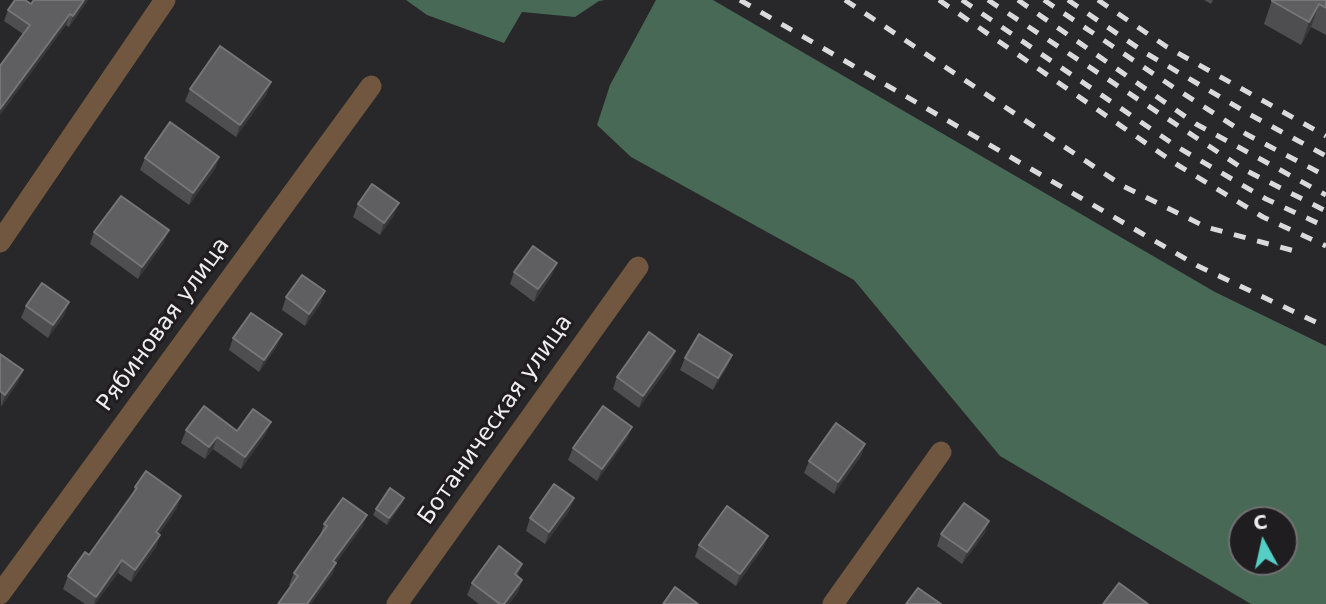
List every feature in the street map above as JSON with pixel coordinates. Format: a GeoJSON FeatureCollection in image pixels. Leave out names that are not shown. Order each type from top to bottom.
{"type":"FeatureCollection","features":[{"type":"Feature","properties":{"kind":"street"},"geometry":{"type":"LineString","coordinates":[[0,242],[165,0]]}},
{"type":"Feature","properties":{"kind":"street","name":"Рябиновая улица"},"geometry":{"type":"LineString","coordinates":[[0,594],[371,86]]}},
{"type":"Feature","properties":{"kind":"street","name":"Ботаническая улица"},"geometry":{"type":"LineString","coordinates":[[397,604],[638,267]]}},
{"type":"Feature","properties":{"kind":"street"},"geometry":{"type":"LineString","coordinates":[[834,604],[941,452]]}},
{"type":"Feature","properties":{"kind":"green space"},"geometry":{"type":"Polygon","coordinates":[[[406,0],[605,0],[575,17],[522,12],[504,43],[427,15],[406,0]]]}},
{"type":"Feature","properties":{"kind":"green space"},"geometry":{"type":"Polygon","coordinates":[[[656,0],[713,0],[1215,292],[1326,346],[1326,604],[1251,604],[1000,456],[854,280],[631,157],[597,125],[610,85],[656,0]]]}},
{"type":"Feature","properties":{"kind":"building"},"geometry":{"type":"Polygon","coordinates":[[[15,0],[25,0],[31,4],[34,0],[84,0],[73,16],[70,14],[0,109],[0,66],[30,25],[8,10],[15,0]]]}},
{"type":"Feature","properties":{"kind":"building"},"geometry":{"type":"Polygon","coordinates":[[[1272,0],[1326,0],[1326,8],[1319,4],[1309,22],[1272,0]]]}},
{"type":"Feature","properties":{"kind":"building"},"geometry":{"type":"Polygon","coordinates":[[[220,46],[271,82],[240,125],[190,89],[220,46]]]}},
{"type":"Feature","properties":{"kind":"building"},"geometry":{"type":"Polygon","coordinates":[[[170,122],[219,157],[193,193],[145,158],[170,122]]]}},
{"type":"Feature","properties":{"kind":"building"},"geometry":{"type":"Polygon","coordinates":[[[372,184],[399,203],[384,223],[358,204],[372,184]]]}},
{"type":"Feature","properties":{"kind":"building"},"geometry":{"type":"Polygon","coordinates":[[[121,196],[169,230],[142,267],[94,232],[121,196]]]}},
{"type":"Feature","properties":{"kind":"building"},"geometry":{"type":"Polygon","coordinates":[[[533,246],[557,263],[538,289],[514,272],[533,246]]]}},
{"type":"Feature","properties":{"kind":"building"},"geometry":{"type":"Polygon","coordinates":[[[302,275],[325,291],[309,314],[286,297],[302,275]]]}},
{"type":"Feature","properties":{"kind":"building"},"geometry":{"type":"Polygon","coordinates":[[[42,283],[69,302],[53,325],[26,306],[42,283]]]}},
{"type":"Feature","properties":{"kind":"building"},"geometry":{"type":"Polygon","coordinates":[[[251,313],[282,334],[264,360],[233,338],[251,313]]]}},
{"type":"Feature","properties":{"kind":"building"},"geometry":{"type":"Polygon","coordinates":[[[649,332],[675,351],[643,396],[617,377],[649,332]]]}},
{"type":"Feature","properties":{"kind":"building"},"geometry":{"type":"Polygon","coordinates":[[[699,334],[732,355],[718,378],[685,358],[699,334]]]}},
{"type":"Feature","properties":{"kind":"building"},"geometry":{"type":"Polygon","coordinates":[[[0,354],[23,370],[5,395],[0,391],[0,354]]]}},
{"type":"Feature","properties":{"kind":"building"},"geometry":{"type":"Polygon","coordinates":[[[204,406],[237,431],[253,409],[271,422],[245,457],[217,437],[209,447],[186,430],[204,406]]]}},
{"type":"Feature","properties":{"kind":"building"},"geometry":{"type":"Polygon","coordinates":[[[603,406],[632,427],[602,469],[573,448],[603,406]]]}},
{"type":"Feature","properties":{"kind":"building"},"geometry":{"type":"Polygon","coordinates":[[[836,423],[865,444],[838,482],[809,461],[836,423]]]}},
{"type":"Feature","properties":{"kind":"building"},"geometry":{"type":"Polygon","coordinates":[[[146,471],[181,496],[156,532],[160,535],[135,570],[122,560],[96,597],[68,576],[85,552],[89,555],[146,471]]]}},
{"type":"Feature","properties":{"kind":"building"},"geometry":{"type":"Polygon","coordinates":[[[554,484],[574,498],[549,532],[530,518],[554,484]]]}},
{"type":"Feature","properties":{"kind":"building"},"geometry":{"type":"Polygon","coordinates":[[[390,488],[404,498],[389,518],[376,509],[390,488]]]}},
{"type":"Feature","properties":{"kind":"building"},"geometry":{"type":"Polygon","coordinates":[[[343,498],[367,515],[333,561],[336,563],[307,604],[278,604],[298,576],[294,573],[327,526],[324,524],[343,498]]]}},
{"type":"Feature","properties":{"kind":"building"},"geometry":{"type":"Polygon","coordinates":[[[964,503],[989,521],[967,552],[941,534],[964,503]]]}},
{"type":"Feature","properties":{"kind":"building"},"geometry":{"type":"Polygon","coordinates":[[[727,506],[768,536],[740,574],[699,545],[727,506]]]}},
{"type":"Feature","properties":{"kind":"building"},"geometry":{"type":"Polygon","coordinates":[[[499,546],[522,564],[515,574],[522,580],[504,604],[500,604],[472,583],[499,546]]]}},
{"type":"Feature","properties":{"kind":"building"},"geometry":{"type":"Polygon","coordinates":[[[1119,583],[1148,604],[1103,604],[1119,583]]]}},
{"type":"Feature","properties":{"kind":"building"},"geometry":{"type":"Polygon","coordinates":[[[675,587],[698,604],[663,604],[675,587]]]}},
{"type":"Feature","properties":{"kind":"building"},"geometry":{"type":"Polygon","coordinates":[[[918,588],[941,604],[906,604],[918,588]]]}},
{"type":"Feature","properties":{"kind":"railway"},"geometry":{"type":"LineString","coordinates":[[740,0],[1198,266],[1326,327]]}},
{"type":"Feature","properties":{"kind":"railway"},"geometry":{"type":"LineString","coordinates":[[845,0],[1123,186],[1206,227],[1302,253]]}},
{"type":"Feature","properties":{"kind":"railway"},"geometry":{"type":"LineString","coordinates":[[939,0],[1176,164],[1263,217],[1326,246]]}},
{"type":"Feature","properties":{"kind":"railway"},"geometry":{"type":"LineString","coordinates":[[962,0],[1179,148],[1266,199],[1326,227]]}},
{"type":"Feature","properties":{"kind":"railway"},"geometry":{"type":"LineString","coordinates":[[988,0],[1245,170],[1326,211]]}},
{"type":"Feature","properties":{"kind":"railway"},"geometry":{"type":"LineString","coordinates":[[1018,0],[1196,124],[1326,195]]}},
{"type":"Feature","properties":{"kind":"railway"},"geometry":{"type":"LineString","coordinates":[[1044,0],[1246,134],[1326,176]]}},
{"type":"Feature","properties":{"kind":"railway"},"geometry":{"type":"LineString","coordinates":[[1068,0],[1144,52],[1326,156]]}},
{"type":"Feature","properties":{"kind":"railway"},"geometry":{"type":"LineString","coordinates":[[1098,0],[1167,47],[1326,136]]}}]}
